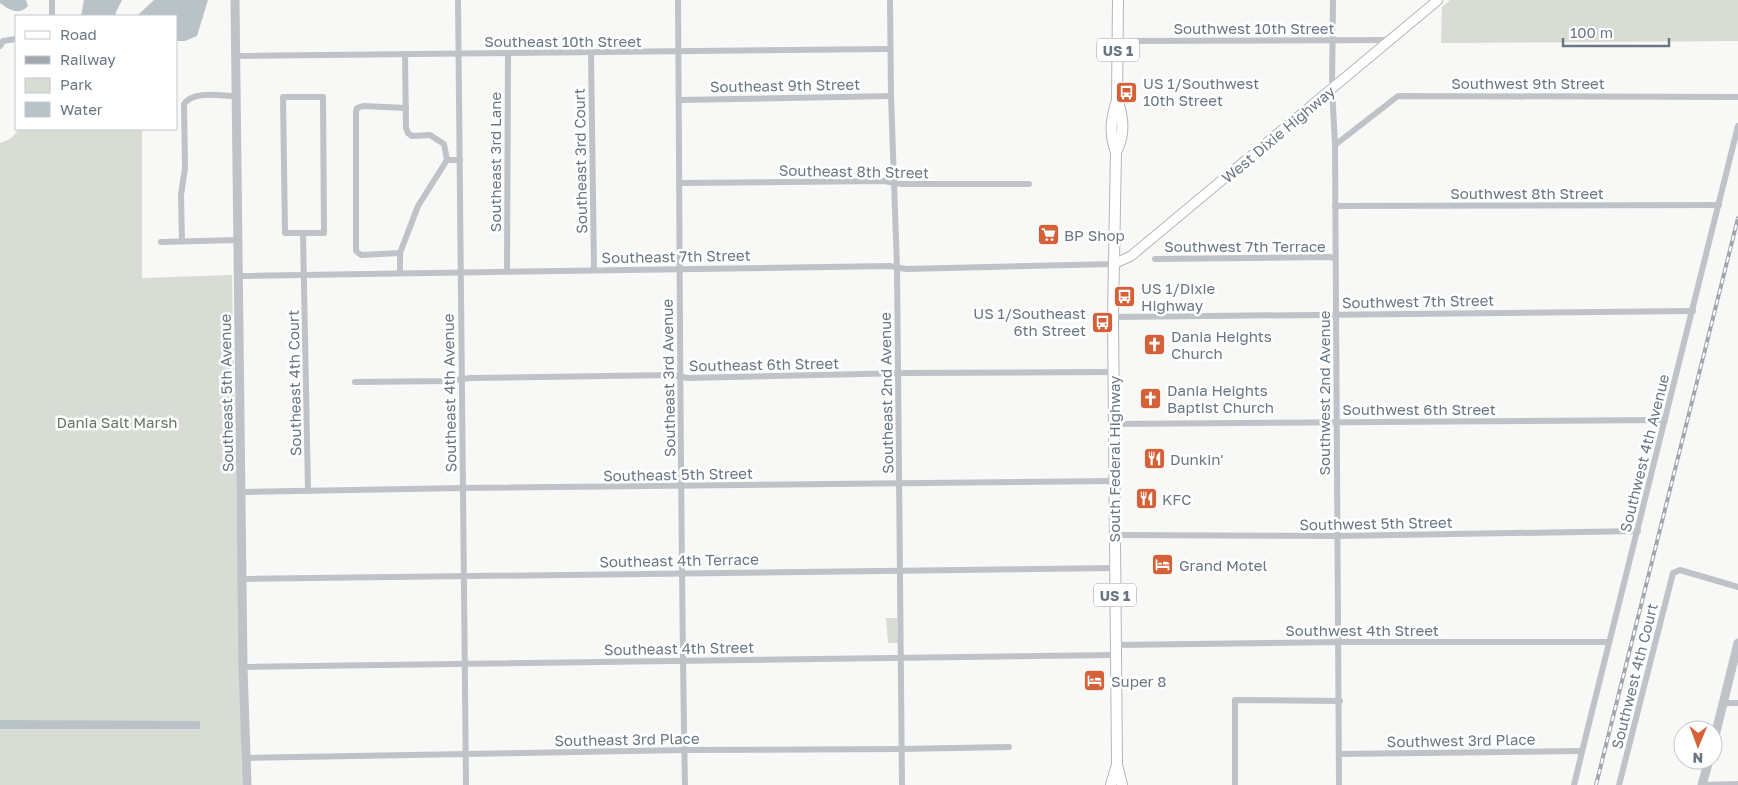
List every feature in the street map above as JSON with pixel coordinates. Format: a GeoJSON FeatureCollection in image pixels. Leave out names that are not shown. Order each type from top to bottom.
{"type":"FeatureCollection","features":[{"type":"Feature","properties":{"kind":"main road","name":"South Federal Highway"},"geometry":{"type":"LineString","coordinates":[[1118,0],[1117,100],[1122,114],[1122,140],[1116,152],[1113,317],[1117,765],[1122,785]]}},
{"type":"Feature","properties":{"kind":"main road","name":"West Dixie Highway"},"geometry":{"type":"LineString","coordinates":[[1114,264],[1131,256],[1438,0]]}},
{"type":"Feature","properties":{"kind":"main road","name":"South Federal Highway"},"geometry":{"type":"LineString","coordinates":[[1112,785],[1111,780],[1117,765]]}},
{"type":"Feature","properties":{"kind":"street"},"geometry":{"type":"LineString","coordinates":[[52,0],[52,15]]}},
{"type":"Feature","properties":{"kind":"street","name":"Southeast 5th Avenue"},"geometry":{"type":"LineString","coordinates":[[235,0],[243,667],[247,785]]}},
{"type":"Feature","properties":{"kind":"street","name":"Southeast 4th Avenue"},"geometry":{"type":"LineString","coordinates":[[458,0],[463,488],[462,575],[466,785]]}},
{"type":"Feature","properties":{"kind":"street","name":"Southeast 3rd Avenue"},"geometry":{"type":"LineString","coordinates":[[678,0],[682,660],[686,785]]}},
{"type":"Feature","properties":{"kind":"street","name":"Southeast 2nd Avenue"},"geometry":{"type":"LineString","coordinates":[[890,0],[891,96],[897,267],[902,785]]}},
{"type":"Feature","properties":{"kind":"street","name":"Southwest 2nd Avenue"},"geometry":{"type":"LineString","coordinates":[[1333,0],[1332,88],[1335,145],[1337,536],[1340,701],[1339,785]]}},
{"type":"Feature","properties":{"kind":"street"},"geometry":{"type":"LineString","coordinates":[[1,42],[15,39]]}},
{"type":"Feature","properties":{"kind":"street","name":"Southwest 10th Street"},"geometry":{"type":"LineString","coordinates":[[1118,41],[1390,40]]}},
{"type":"Feature","properties":{"kind":"street","name":"Southeast 10th Street"},"geometry":{"type":"LineString","coordinates":[[235,56],[890,49]]}},
{"type":"Feature","properties":{"kind":"street","name":"Southeast 3rd Court"},"geometry":{"type":"LineString","coordinates":[[591,53],[594,269]]}},
{"type":"Feature","properties":{"kind":"street"},"geometry":{"type":"LineString","coordinates":[[400,273],[400,253],[418,206],[447,160],[444,144],[430,135],[412,136],[408,133],[405,54]]}},
{"type":"Feature","properties":{"kind":"street","name":"Southeast 3rd Lane"},"geometry":{"type":"LineString","coordinates":[[507,271],[508,54]]}},
{"type":"Feature","properties":{"kind":"street"},"geometry":{"type":"LineString","coordinates":[[182,241],[181,195],[185,168],[184,104],[194,96],[236,96]]}},
{"type":"Feature","properties":{"kind":"street","name":"Southeast 9th Street"},"geometry":{"type":"LineString","coordinates":[[679,100],[891,96]]}},
{"type":"Feature","properties":{"kind":"street","name":"Southwest 9th Street"},"geometry":{"type":"LineString","coordinates":[[1335,145],[1398,96],[1738,97]]}},
{"type":"Feature","properties":{"kind":"street"},"geometry":{"type":"LineString","coordinates":[[283,97],[323,97],[324,233],[303,233],[285,233],[283,97]]}},
{"type":"Feature","properties":{"kind":"street"},"geometry":{"type":"LineString","coordinates":[[400,253],[361,255],[356,250],[356,112],[357,108],[363,106],[406,108]]}},
{"type":"Feature","properties":{"kind":"street","name":"Southwest 4th Avenue"},"geometry":{"type":"LineString","coordinates":[[1574,785],[1608,642],[1638,531],[1738,126]]}},
{"type":"Feature","properties":{"kind":"street"},"geometry":{"type":"LineString","coordinates":[[447,160],[460,160]]}},
{"type":"Feature","properties":{"kind":"street","name":"Southeast 8th Street"},"geometry":{"type":"LineString","coordinates":[[679,183],[884,181],[894,183],[1029,184]]}},
{"type":"Feature","properties":{"kind":"street","name":"Southwest 8th Street"},"geometry":{"type":"LineString","coordinates":[[1335,206],[1719,205]]}},
{"type":"Feature","properties":{"kind":"street","name":"Southeast 4th Court"},"geometry":{"type":"LineString","coordinates":[[303,233],[308,491]]}},
{"type":"Feature","properties":{"kind":"street"},"geometry":{"type":"LineString","coordinates":[[161,242],[237,240]]}},
{"type":"Feature","properties":{"kind":"street","name":"Southwest 7th Terrace"},"geometry":{"type":"LineString","coordinates":[[1156,259],[1329,256],[1335,258]]}},
{"type":"Feature","properties":{"kind":"street","name":"Southeast 7th Street"},"geometry":{"type":"LineString","coordinates":[[238,276],[594,269],[897,267],[906,269],[1114,264]]}},
{"type":"Feature","properties":{"kind":"street","name":"Southwest 7th Street"},"geometry":{"type":"LineString","coordinates":[[1113,317],[1693,311]]}},
{"type":"Feature","properties":{"kind":"street","name":"Southeast 6th Street"},"geometry":{"type":"LineString","coordinates":[[355,382],[671,375],[681,377],[1114,372]]}},
{"type":"Feature","properties":{"kind":"street","name":"Southwest 6th Street"},"geometry":{"type":"LineString","coordinates":[[1114,424],[1665,420]]}},
{"type":"Feature","properties":{"kind":"street","name":"Southeast 5th Street"},"geometry":{"type":"LineString","coordinates":[[241,492],[1115,481]]}},
{"type":"Feature","properties":{"kind":"street","name":"Southwest 5th Street"},"geometry":{"type":"LineString","coordinates":[[1115,535],[1337,536],[1638,531]]}},
{"type":"Feature","properties":{"kind":"street","name":"Southeast 4th Terrace"},"geometry":{"type":"LineString","coordinates":[[242,579],[1115,568]]}},
{"type":"Feature","properties":{"kind":"street","name":"Southwest 4th Court"},"geometry":{"type":"LineString","coordinates":[[1619,785],[1673,573],[1680,570],[1738,587]]}},
{"type":"Feature","properties":{"kind":"street","name":"Southwest 4th Street"},"geometry":{"type":"LineString","coordinates":[[1116,650],[1339,642],[1608,642]]}},
{"type":"Feature","properties":{"kind":"street"},"geometry":{"type":"LineString","coordinates":[[1719,720],[1738,643]]}},
{"type":"Feature","properties":{"kind":"street","name":"Southeast 4th Street"},"geometry":{"type":"LineString","coordinates":[[243,667],[901,657],[1116,650]]}},
{"type":"Feature","properties":{"kind":"street"},"geometry":{"type":"LineString","coordinates":[[1235,785],[1235,700],[1340,701]]}},
{"type":"Feature","properties":{"kind":"street"},"geometry":{"type":"LineString","coordinates":[[1724,703],[1738,703]]}},
{"type":"Feature","properties":{"kind":"street","name":"Southeast 3rd Place"},"geometry":{"type":"LineString","coordinates":[[245,758],[685,750],[901,750],[1010,747]]}},
{"type":"Feature","properties":{"kind":"street","name":"Southwest 3rd Place"},"geometry":{"type":"LineString","coordinates":[[1339,754],[1582,751]]}},
{"type":"Feature","properties":{"kind":"street"},"geometry":{"type":"LineString","coordinates":[[1706,770],[1702,785],[1738,784]]}},
{"type":"Feature","properties":{"kind":"green space"},"geometry":{"type":"Polygon","coordinates":[[[1450,0],[1738,0],[1738,41],[1441,43],[1442,7],[1450,0]]]}},
{"type":"Feature","properties":{"kind":"green space","name":"Dania Salt Marsh"},"geometry":{"type":"Polygon","coordinates":[[[17,130],[142,130],[142,278],[232,275],[242,785],[0,785],[0,143],[15,134],[17,130]]]}},
{"type":"Feature","properties":{"kind":"green space"},"geometry":{"type":"Polygon","coordinates":[[[886,618],[897,618],[898,643],[888,643],[886,618]]]}},
{"type":"Feature","properties":{"kind":"water"},"geometry":{"type":"Polygon","coordinates":[[[0,0],[26,0],[28,6],[21,11],[14,11],[0,3],[0,0]]]}},
{"type":"Feature","properties":{"kind":"water"},"geometry":{"type":"Polygon","coordinates":[[[84,0],[122,0],[115,15],[81,15],[84,0]]]}},
{"type":"Feature","properties":{"kind":"water"},"geometry":{"type":"Polygon","coordinates":[[[154,0],[208,0],[197,36],[185,41],[178,41],[178,15],[139,14],[154,0]]]}},
{"type":"Feature","properties":{"kind":"water"},"geometry":{"type":"Polygon","coordinates":[[[0,720],[200,721],[200,729],[0,729],[0,720]]]}},
{"type":"Feature","properties":{"kind":"railway"},"geometry":{"type":"LineString","coordinates":[[1596,785],[1738,218]]}},
{"type":"Feature","properties":{"kind":"place","name":"US 1/Southwest 10th Street"},"geometry":{"type":"Point","coordinates":[1127,92]}},
{"type":"Feature","properties":{"kind":"place","name":"BP Shop"},"geometry":{"type":"Point","coordinates":[1048,235]}},
{"type":"Feature","properties":{"kind":"place","name":"US 1/Dixie Highway"},"geometry":{"type":"Point","coordinates":[1125,297]}},
{"type":"Feature","properties":{"kind":"place","name":"US 1/Southeast 6th Street"},"geometry":{"type":"Point","coordinates":[1102,322]}},
{"type":"Feature","properties":{"kind":"place","name":"Dania Heights Church"},"geometry":{"type":"Point","coordinates":[1155,345]}},
{"type":"Feature","properties":{"kind":"place","name":"Dania Heights Baptist Church"},"geometry":{"type":"Point","coordinates":[1151,399]}},
{"type":"Feature","properties":{"kind":"place","name":"Dunkin'"},"geometry":{"type":"Point","coordinates":[1154,459]}},
{"type":"Feature","properties":{"kind":"place","name":"KFC"},"geometry":{"type":"Point","coordinates":[1146,499]}},
{"type":"Feature","properties":{"kind":"place","name":"Grand Motel"},"geometry":{"type":"Point","coordinates":[1163,565]}},
{"type":"Feature","properties":{"kind":"place","name":"Super 8"},"geometry":{"type":"Point","coordinates":[1095,681]}}]}
